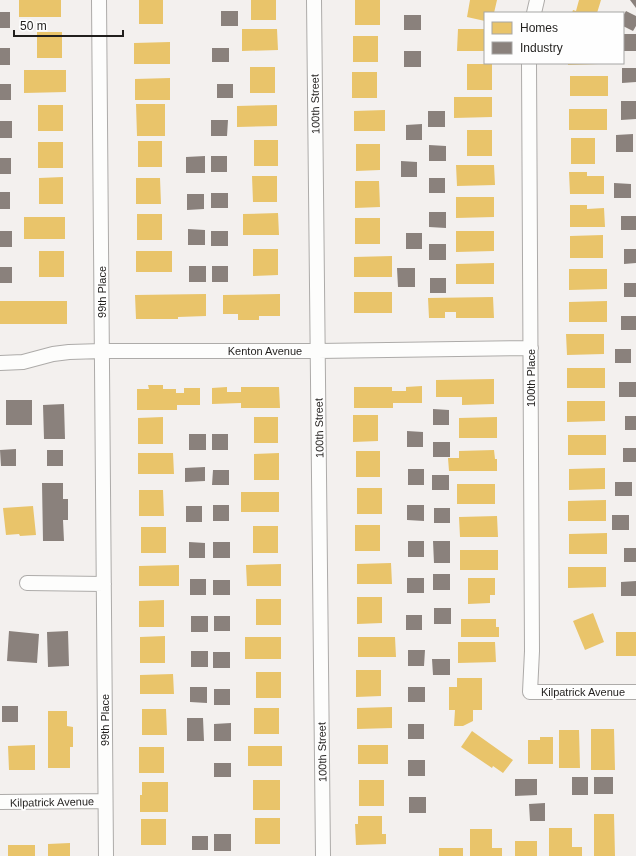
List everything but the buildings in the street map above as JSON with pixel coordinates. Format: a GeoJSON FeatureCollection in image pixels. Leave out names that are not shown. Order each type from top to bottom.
{"type":"FeatureCollection","features":[{"type":"Feature","properties":{"kind":"street","name":"99th Place"},"geometry":{"type":"LineString","coordinates":[[99,0],[106,856]]}},
{"type":"Feature","properties":{"kind":"street","name":"100th Street"},"geometry":{"type":"LineString","coordinates":[[314,0],[323,856]]}},
{"type":"Feature","properties":{"kind":"street"},"geometry":{"type":"LineString","coordinates":[[534,12],[537,0]]}},
{"type":"Feature","properties":{"kind":"street","name":"100th Place"},"geometry":{"type":"LineString","coordinates":[[529,64],[532,651],[530,692]]}},
{"type":"Feature","properties":{"kind":"street","name":"Kenton Avenue"},"geometry":{"type":"LineString","coordinates":[[0,363],[23,362],[53,354],[69,352],[102,351],[318,351],[531,348]]}},
{"type":"Feature","properties":{"kind":"street"},"geometry":{"type":"LineString","coordinates":[[27,583],[104,584]]}},
{"type":"Feature","properties":{"kind":"street","name":"Kilpatrick Avenue"},"geometry":{"type":"LineString","coordinates":[[530,692],[636,692]]}},
{"type":"Feature","properties":{"kind":"street","name":"Kilpatrick Avenue"},"geometry":{"type":"LineString","coordinates":[[0,802],[105,801]]}}]}
